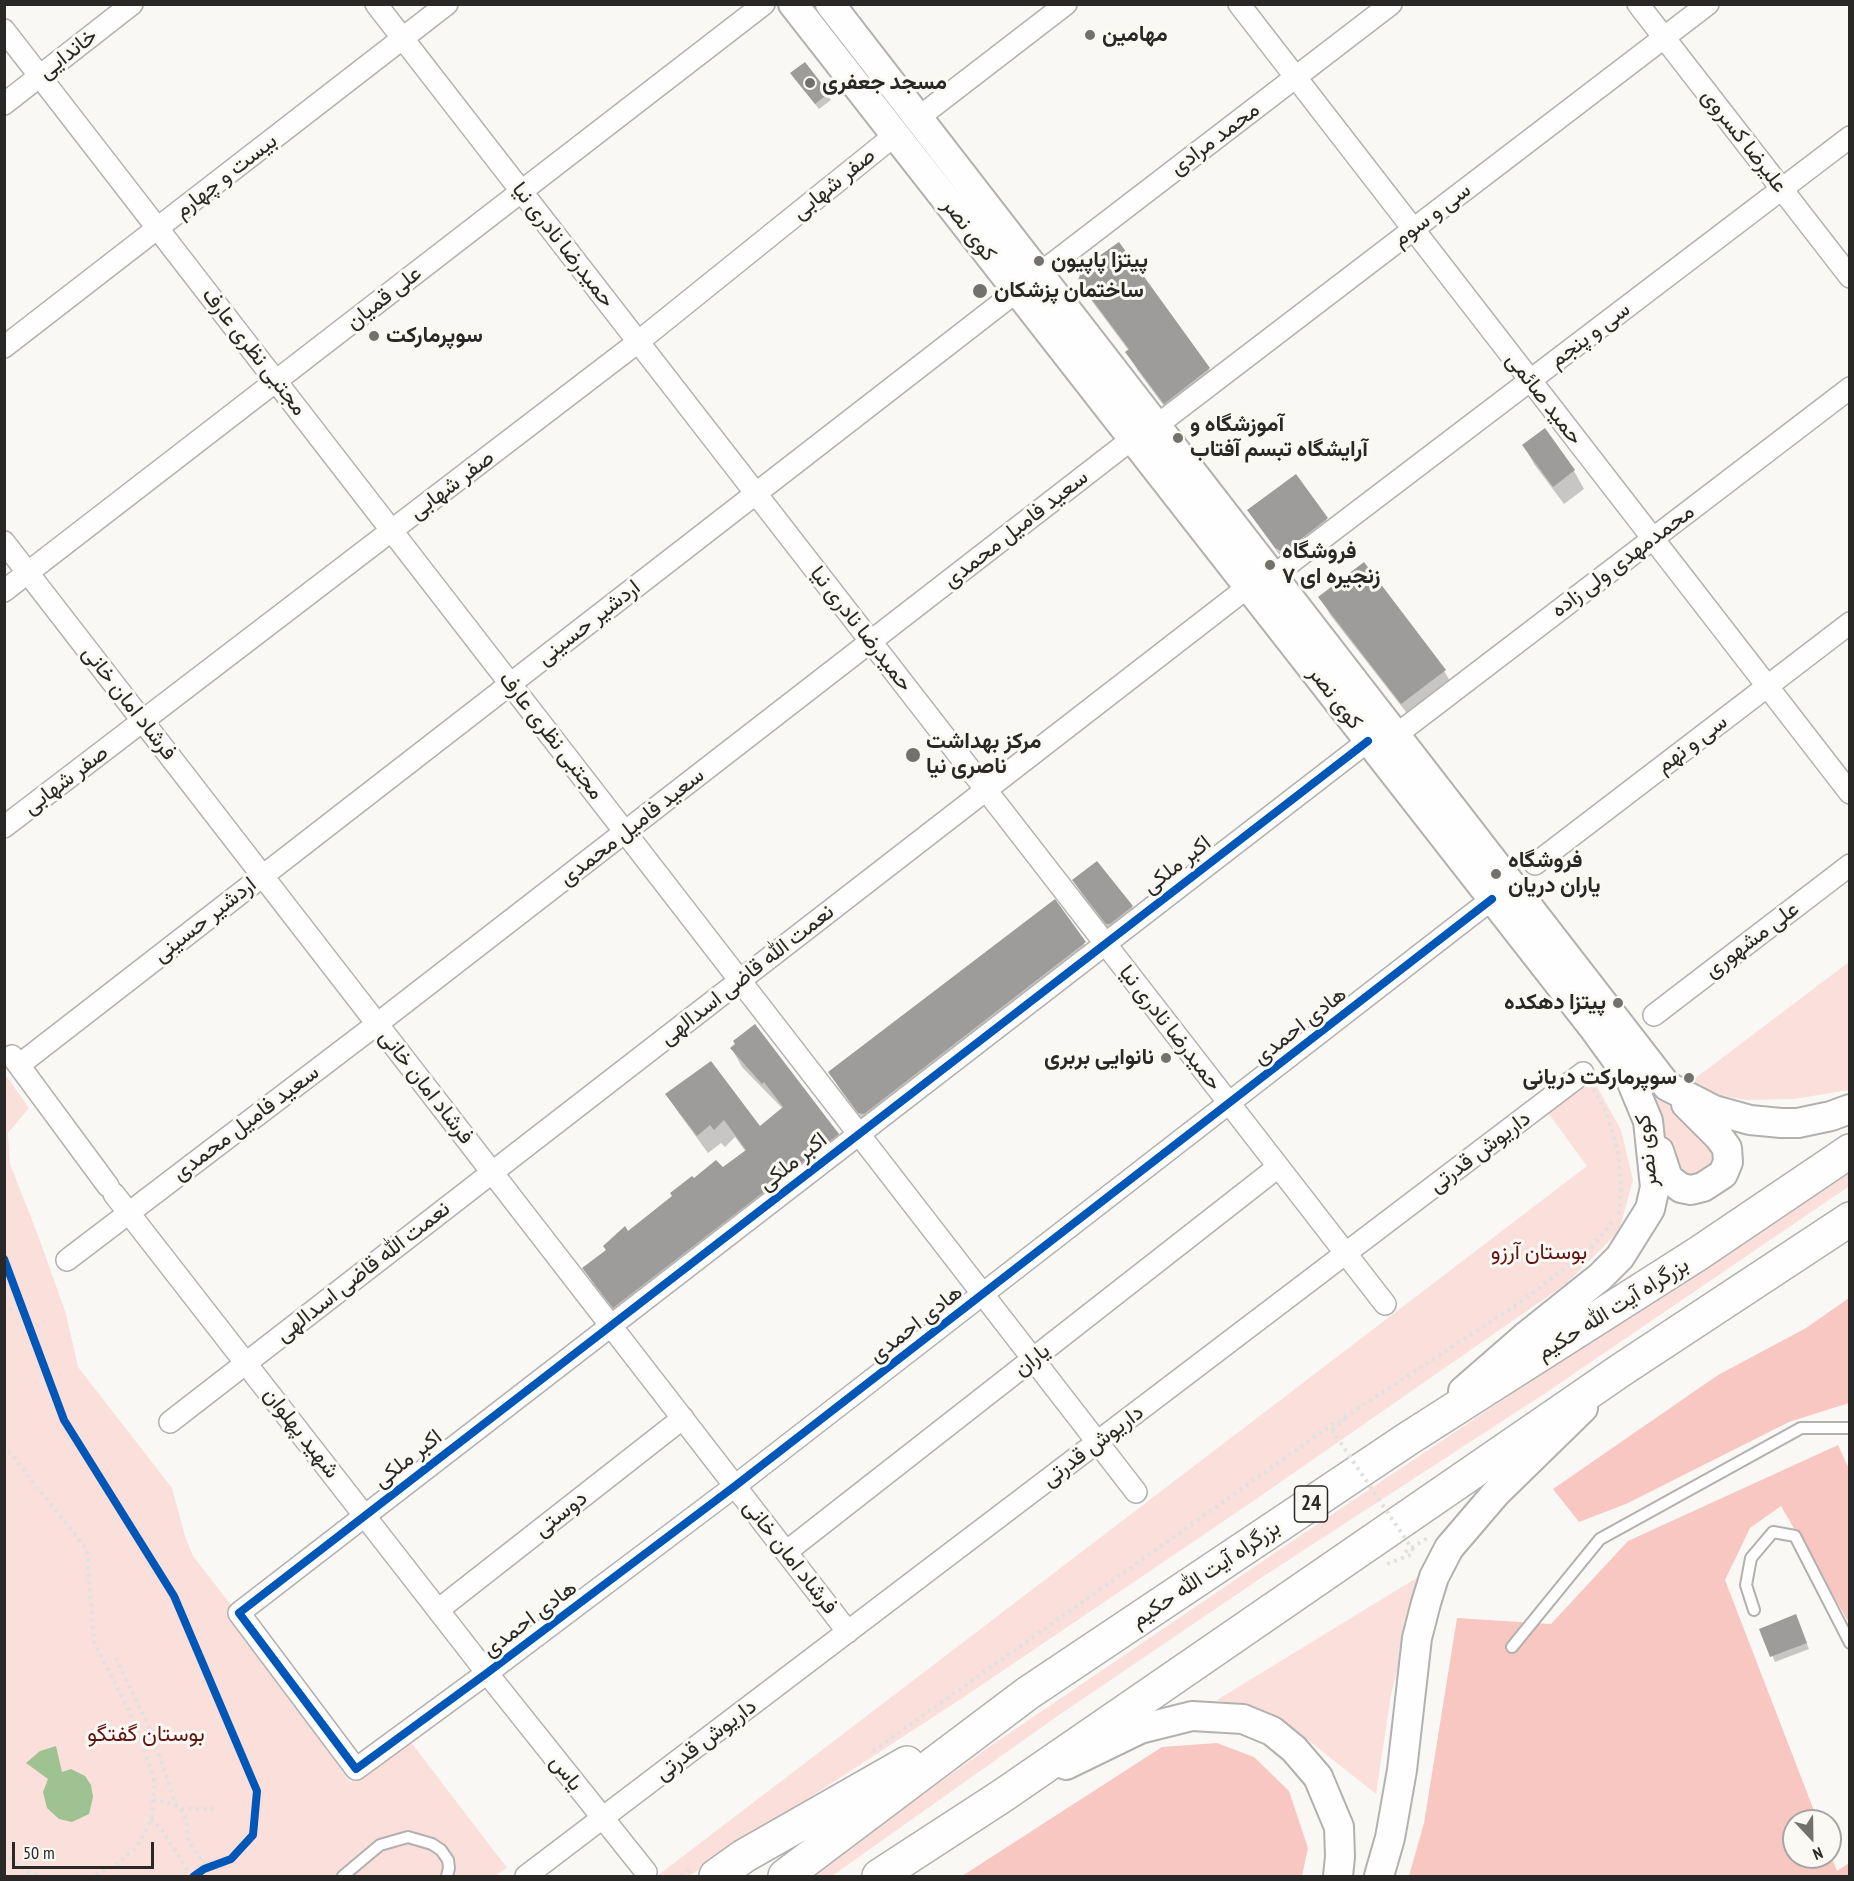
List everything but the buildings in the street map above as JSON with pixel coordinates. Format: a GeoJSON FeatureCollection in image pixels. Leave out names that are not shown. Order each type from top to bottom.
{"type":"FeatureCollection","features":[{"type":"Feature","properties":{"kind":"highway","name":"بزرگراه آیت الله حکیم"},"geometry":{"type":"LineString","coordinates":[[786,1876],[1028,1693],[1409,1438],[1699,1254],[1850,1152]]}},
{"type":"Feature","properties":{"kind":"highway"},"geometry":{"type":"LineString","coordinates":[[879,1876],[1002,1796],[1621,1370],[1850,1219]]}},
{"type":"Feature","properties":{"kind":"highway"},"geometry":{"type":"LineString","coordinates":[[708,1870],[744,1856],[1028,1693]]}},
{"type":"Feature","properties":{"kind":"highway"},"geometry":{"type":"LineString","coordinates":[[902,1876],[1002,1796]]}},
{"type":"Feature","properties":{"kind":"main road","name":"کوی نصر"},"geometry":{"type":"LineString","coordinates":[[793,4],[1017,291],[1144,432],[1261,581],[1396,735],[1667,1086],[1714,1110],[1750,1120],[1798,1123],[1813,1121],[1850,1109]]}},
{"type":"Feature","properties":{"kind":"main road","name":"کوی نصر"},"geometry":{"type":"LineString","coordinates":[[830,4],[1039,274],[1144,432]]}},
{"type":"Feature","properties":{"kind":"main road","name":"کوی نصر"},"geometry":{"type":"LineString","coordinates":[[1261,581],[1368,741],[1630,1078],[1648,1121],[1655,1187],[1650,1209],[1620,1257],[1581,1294],[1525,1336],[1409,1438]]}},
{"type":"Feature","properties":{"kind":"main road"},"geometry":{"type":"LineString","coordinates":[[1648,1121],[1668,1178],[1674,1184],[1691,1190],[1703,1187],[1723,1174],[1728,1162],[1727,1148],[1719,1137],[1667,1086]]}},
{"type":"Feature","properties":{"kind":"main road"},"geometry":{"type":"LineString","coordinates":[[1379,1876],[1390,1838],[1402,1770],[1417,1638],[1426,1603],[1441,1562],[1449,1548],[1496,1493],[1621,1370]]}},
{"type":"Feature","properties":{"kind":"main road"},"geometry":{"type":"LineString","coordinates":[[1002,1796],[1140,1729],[1192,1716],[1244,1719],[1272,1731],[1294,1749],[1318,1776],[1339,1827],[1338,1876]]}},
{"type":"Feature","properties":{"kind":"street","name":"خاندایی"},"geometry":{"type":"LineString","coordinates":[[4,104],[132,4]]}},
{"type":"Feature","properties":{"kind":"street","name":"حمیدرضا نادری نیا"},"geometry":{"type":"LineString","coordinates":[[376,4],[1384,1304]]}},
{"type":"Feature","properties":{"kind":"street","name":"بیست و چهارم"},"geometry":{"type":"LineString","coordinates":[[4,347],[447,4]]}},
{"type":"Feature","properties":{"kind":"street","name":"علی قمیان"},"geometry":{"type":"LineString","coordinates":[[4,591],[764,4]]}},
{"type":"Feature","properties":{"kind":"street"},"geometry":{"type":"LineString","coordinates":[[918,118],[1066,4]]}},
{"type":"Feature","properties":{"kind":"street","name":"حمید صائمی"},"geometry":{"type":"LineString","coordinates":[[1239,4],[1850,793]]}},
{"type":"Feature","properties":{"kind":"street","name":"محمد مرادی"},"geometry":{"type":"LineString","coordinates":[[1017,291],[1391,4]]}},
{"type":"Feature","properties":{"kind":"street","name":"علیرضا کسروی"},"geometry":{"type":"LineString","coordinates":[[1638,4],[1850,277]]}},
{"type":"Feature","properties":{"kind":"street","name":"سی و سوم"},"geometry":{"type":"LineString","coordinates":[[1144,432],[1708,4]]}},
{"type":"Feature","properties":{"kind":"street","name":"مجتبی نظری عارف"},"geometry":{"type":"LineString","coordinates":[[4,30],[1136,1492]]}},
{"type":"Feature","properties":{"kind":"street","name":"صفر شهابی"},"geometry":{"type":"LineString","coordinates":[[4,827],[638,342],[895,135]]}},
{"type":"Feature","properties":{"kind":"street","name":"سی و پنجم"},"geometry":{"type":"LineString","coordinates":[[1261,581],[1850,137]]}},
{"type":"Feature","properties":{"kind":"street","name":"اردشیر حسینی"},"geometry":{"type":"LineString","coordinates":[[15,1060],[262,875],[1017,291]]}},
{"type":"Feature","properties":{"kind":"street","name":"محمدمهدی ولی زاده"},"geometry":{"type":"LineString","coordinates":[[1396,735],[1850,388]]}},
{"type":"Feature","properties":{"kind":"street","name":"سعید فامیل محمدی"},"geometry":{"type":"LineString","coordinates":[[67,1260],[377,1024],[1144,432]]}},
{"type":"Feature","properties":{"kind":"street","name":"فرشاد امان خانی"},"geometry":{"type":"LineString","coordinates":[[4,542],[848,1632]]}},
{"type":"Feature","properties":{"kind":"street","name":"نعمت الله قاضی اسدالهی"},"geometry":{"type":"LineString","coordinates":[[170,1422],[986,790],[1261,581]]}},
{"type":"Feature","properties":{"kind":"street","name":"سی و نهم"},"geometry":{"type":"LineString","coordinates":[[1535,864],[1850,623]]}},
{"type":"Feature","properties":{"kind":"street","name":"اکبر ملکی"},"geometry":{"type":"LineString","coordinates":[[356,1769],[239,1612],[1368,741]]}},
{"type":"Feature","properties":{"kind":"street","name":"علی مشهوری"},"geometry":{"type":"LineString","coordinates":[[1654,1015],[1850,865]]}},
{"type":"Feature","properties":{"kind":"street","name":"هادی احمدی"},"geometry":{"type":"LineString","coordinates":[[356,1769],[735,1486],[1492,899]]}},
{"type":"Feature","properties":{"kind":"street","name":"شهید پهلوان"},"geometry":{"type":"LineString","coordinates":[[15,1060],[111,1190],[487,1673]]}},
{"type":"Feature","properties":{"kind":"street","name":"داریوش قدرتی"},"geometry":{"type":"LineString","coordinates":[[526,1876],[1583,1073]]}},
{"type":"Feature","properties":{"kind":"street","name":"یاران"},"geometry":{"type":"LineString","coordinates":[[786,1552],[1278,1167]]}},
{"type":"Feature","properties":{"kind":"street","name":"دوستی"},"geometry":{"type":"LineString","coordinates":[[438,1610],[683,1418]]}},
{"type":"Feature","properties":{"kind":"street","name":"یاس"},"geometry":{"type":"LineString","coordinates":[[487,1673],[646,1872]]}},
{"type":"Feature","properties":{"kind":"lane"},"geometry":{"type":"LineString","coordinates":[[1512,1647],[1600,1539],[1801,1428],[1850,1428]]}},
{"type":"Feature","properties":{"kind":"lane"},"geometry":{"type":"LineString","coordinates":[[1754,1610],[1746,1585],[1751,1558],[1773,1532],[1795,1536],[1850,1643]]}},
{"type":"Feature","properties":{"kind":"lane"},"geometry":{"type":"LineString","coordinates":[[344,1876],[380,1845],[408,1837],[432,1844],[441,1850],[448,1860],[447,1876]]}},
{"type":"Feature","properties":{"kind":"path"},"geometry":{"type":"LineString","coordinates":[[863,1757],[1356,1408],[1521,1302],[1594,1245],[1619,1213],[1621,1186],[1618,1153],[1607,1113],[1583,1073]]}},
{"type":"Feature","properties":{"kind":"path"},"geometry":{"type":"LineString","coordinates":[[4,1315],[21,1306],[16,1292]]}},
{"type":"Feature","properties":{"kind":"path"},"geometry":{"type":"LineString","coordinates":[[1356,1408],[1332,1430],[1415,1553],[1387,1564]]}},
{"type":"Feature","properties":{"kind":"path"},"geometry":{"type":"LineString","coordinates":[[4,1445],[87,1550],[94,1642],[134,1720],[155,1782],[151,1819],[136,1848],[115,1866],[92,1876]]}},
{"type":"Feature","properties":{"kind":"path"},"geometry":{"type":"LineString","coordinates":[[116,1658],[153,1736],[176,1806]]}},
{"type":"Feature","properties":{"kind":"path"},"geometry":{"type":"LineString","coordinates":[[153,1800],[170,1803],[181,1809],[215,1809]]}},
{"type":"Feature","properties":{"kind":"path"},"geometry":{"type":"LineString","coordinates":[[151,1819],[162,1830],[192,1876],[212,1866],[188,1841],[187,1821],[181,1809]]}},
{"type":"Feature","properties":{"kind":"path"},"geometry":{"type":"LineString","coordinates":[[4,1853],[28,1872],[42,1876]]}},
{"type":"Feature","properties":{"kind":"path"},"geometry":{"type":"LineString","coordinates":[[681,1876],[708,1870]]}},
{"type":"Feature","properties":{"kind":"green space"},"geometry":{"type":"Polygon","coordinates":[[[1849,962],[1849,1090],[1794,1099],[1747,1100],[1717,1095],[1689,1083],[1849,962]]]}},
{"type":"Feature","properties":{"kind":"green space"},"geometry":{"type":"Polygon","coordinates":[[[1636,1067],[1666,1103],[1712,1141],[1715,1167],[1690,1179],[1672,1167],[1636,1067]]]}},
{"type":"Feature","properties":{"kind":"green space","name":"بوستان گفتگو"},"geometry":{"type":"Polygon","coordinates":[[[4,1073],[29,1108],[8,1133],[10,1164],[66,1314],[78,1367],[172,1488],[193,1556],[231,1605],[300,1712],[350,1782],[410,1741],[507,1868],[495,1876],[5,1876],[4,1073]]]}},
{"type":"Feature","properties":{"kind":"green space","name":"بوستان آرزو"},"geometry":{"type":"Polygon","coordinates":[[[1591,1076],[1621,1130],[1633,1180],[1619,1231],[1567,1283],[1249,1504],[961,1699],[689,1876],[657,1876],[1587,1166],[1546,1110],[1591,1076]]]}},
{"type":"Feature","properties":{"kind":"green space"},"geometry":{"type":"Polygon","coordinates":[[[1849,1168],[1849,1186],[1845,1189],[1544,1394],[1264,1576],[1059,1715],[832,1876],[810,1876],[989,1747],[1849,1168]]]}},
{"type":"Feature","properties":{"kind":"green space"},"geometry":{"type":"Polygon","coordinates":[[[1423,1574],[1391,1694],[1376,1794],[1284,1721],[1217,1700],[1423,1574]]]}},
{"type":"Feature","properties":{"kind":"shaded area"},"geometry":{"type":"Polygon","coordinates":[[[1849,1298],[1849,1403],[1789,1422],[1626,1504],[1579,1522],[1553,1489],[1718,1375],[1806,1328],[1849,1298]]]}},
{"type":"Feature","properties":{"kind":"shaded area"},"geometry":{"type":"Polygon","coordinates":[[[1838,1445],[1849,1469],[1848,1621],[1781,1506],[1750,1528],[1725,1580],[1813,1809],[1782,1809],[1782,1869],[1836,1869],[1837,1871],[1849,1863],[1849,1876],[1409,1876],[1424,1823],[1457,1618],[1551,1624],[1628,1541],[1838,1445]]]}},
{"type":"Feature","properties":{"kind":"shaded area"},"geometry":{"type":"Polygon","coordinates":[[[1217,1743],[1254,1757],[1289,1791],[1308,1848],[1302,1876],[962,1876],[1162,1747],[1217,1743]]]}},
{"type":"Feature","properties":{"kind":"shaded area"},"geometry":{"type":"Polygon","coordinates":[[[56,1746],[62,1772],[71,1769],[85,1776],[91,1785],[93,1797],[89,1814],[72,1822],[59,1819],[47,1808],[43,1792],[48,1779],[26,1763],[40,1751],[56,1746]]]}},
{"type":"Feature","properties":{"kind":"cycle path"},"geometry":{"type":"LineString","coordinates":[[1368,741],[239,1613],[356,1769],[735,1486],[1492,899]]}},
{"type":"Feature","properties":{"kind":"cycle path"},"geometry":{"type":"LineString","coordinates":[[4,1259],[64,1420],[174,1596],[257,1791],[253,1835],[231,1859],[204,1869],[194,1876]]}},
{"type":"Feature","properties":{"kind":"place","name":"مهامین"},"geometry":{"type":"Point","coordinates":[1090,35]}},
{"type":"Feature","properties":{"kind":"place","name":"مسجد جعفری"},"geometry":{"type":"Point","coordinates":[810,83]}},
{"type":"Feature","properties":{"kind":"place","name":"پیتزا پاپیون"},"geometry":{"type":"Point","coordinates":[1039,261]}},
{"type":"Feature","properties":{"kind":"place","name":"ساختمان پزشکان"},"geometry":{"type":"Point","coordinates":[980,291]}},
{"type":"Feature","properties":{"kind":"place","name":"سوپرمارکت"},"geometry":{"type":"Point","coordinates":[374,336]}},
{"type":"Feature","properties":{"kind":"place","name":"آموزشگاه و آرایشگاه تبسم آفتاب"},"geometry":{"type":"Point","coordinates":[1178,438]}},
{"type":"Feature","properties":{"kind":"place","name":"فروشگاه زنجیره ای ۷"},"geometry":{"type":"Point","coordinates":[1270,565]}},
{"type":"Feature","properties":{"kind":"place","name":"مرکز بهداشت ناصری نیا"},"geometry":{"type":"Point","coordinates":[913,755]}},
{"type":"Feature","properties":{"kind":"place","name":"فروشگاه یاران دریان"},"geometry":{"type":"Point","coordinates":[1496,874]}},
{"type":"Feature","properties":{"kind":"place","name":"پیتزا دهکده"},"geometry":{"type":"Point","coordinates":[1618,1003]}},
{"type":"Feature","properties":{"kind":"place","name":"نانوایی بربری"},"geometry":{"type":"Point","coordinates":[1166,1058]}},
{"type":"Feature","properties":{"kind":"place","name":"سوپرمارکت دریانی"},"geometry":{"type":"Point","coordinates":[1689,1078]}}]}
